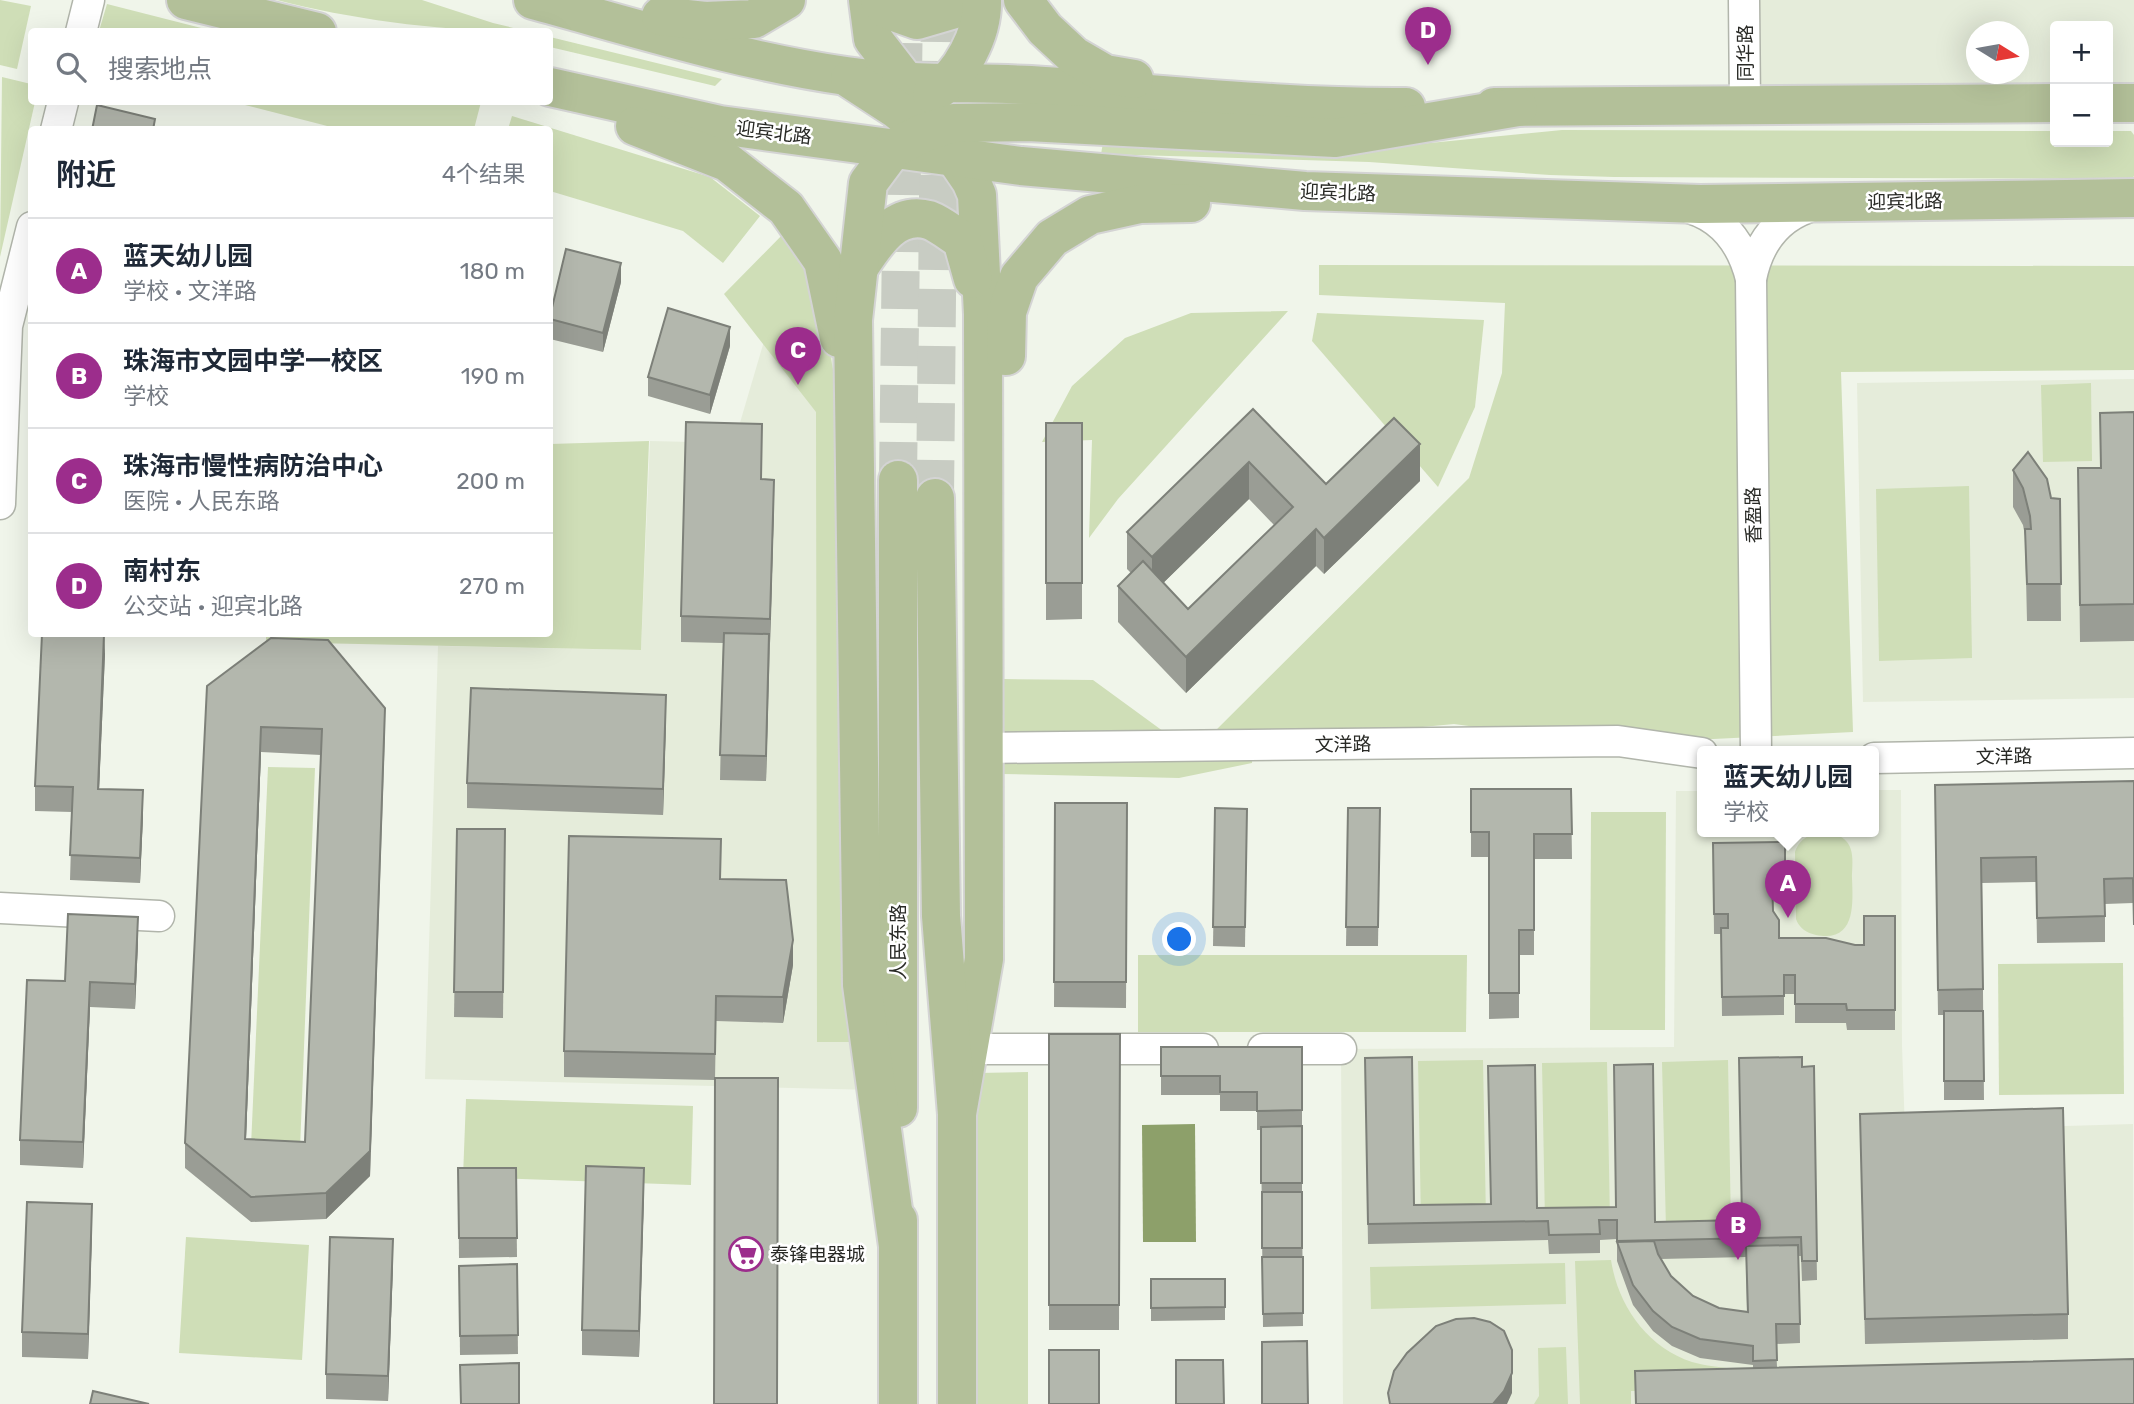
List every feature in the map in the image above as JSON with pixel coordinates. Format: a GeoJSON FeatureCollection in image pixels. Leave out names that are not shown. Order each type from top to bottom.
{"type":"FeatureCollection","features":[{"type":"Feature","properties":{"kind":"main road"},"geometry":{"type":"LineString","coordinates":[[186,0],[301,28]]}},
{"type":"Feature","properties":{"kind":"main road"},"geometry":{"type":"LineString","coordinates":[[533,0],[742,57],[845,76],[925,117],[1028,85],[1330,108],[2050,103]]}},
{"type":"Feature","properties":{"kind":"main road"},"geometry":{"type":"LineString","coordinates":[[543,0],[705,21],[754,19],[786,0]]}},
{"type":"Feature","properties":{"kind":"main road"},"geometry":{"type":"LineString","coordinates":[[867,0],[873,39],[971,181],[977,195],[983,314],[984,959],[957,1114]]}},
{"type":"Feature","properties":{"kind":"main road"},"geometry":{"type":"LineString","coordinates":[[880,0],[886,9],[917,20],[958,8],[962,0]]}},
{"type":"Feature","properties":{"kind":"main road"},"geometry":{"type":"LineString","coordinates":[[898,1246],[862,985],[853,320],[868,183],[925,117],[971,50],[983,7],[982,0]]}},
{"type":"Feature","properties":{"kind":"main road"},"geometry":{"type":"LineString","coordinates":[[1023,0],[1058,44],[1105,74],[1330,108]]}},
{"type":"Feature","properties":{"kind":"main road"},"geometry":{"type":"LineString","coordinates":[[554,80],[805,118],[853,121],[925,117],[1335,138],[1518,107]]}},
{"type":"Feature","properties":{"kind":"main road"},"geometry":{"type":"LineString","coordinates":[[554,80],[623,121],[727,162],[786,208],[822,261],[838,329],[855,459]]}},
{"type":"Feature","properties":{"kind":"main road"},"geometry":{"type":"LineString","coordinates":[[2113,103],[2134,103]]}},
{"type":"Feature","properties":{"kind":"main road","name":"迎宾北路"},"geometry":{"type":"LineString","coordinates":[[925,117],[1021,166],[1305,191],[1668,203],[2134,198]]}},
{"type":"Feature","properties":{"kind":"main road"},"geometry":{"type":"LineString","coordinates":[[982,601],[1003,506],[1007,312],[1019,277],[1052,238],[1090,215],[1140,204],[1490,197]]}},
{"type":"Feature","properties":{"kind":"main road"},"geometry":{"type":"LineString","coordinates":[[858,269],[880,235],[906,219],[929,220],[962,240],[983,314]]}},
{"type":"Feature","properties":{"kind":"main road","name":"人民东路"},"geometry":{"type":"LineString","coordinates":[[898,480],[898,1404]]}},
{"type":"Feature","properties":{"kind":"main road"},"geometry":{"type":"LineString","coordinates":[[935,498],[941,916],[957,1114],[957,1404]]}},
{"type":"Feature","properties":{"kind":"street"},"geometry":{"type":"LineString","coordinates":[[82,28],[89,0]]}},
{"type":"Feature","properties":{"kind":"street","name":"同华路"},"geometry":{"type":"LineString","coordinates":[[1744,0],[1745,105]]}},
{"type":"Feature","properties":{"kind":"street"},"geometry":{"type":"LineString","coordinates":[[57,126],[62,105]]}},
{"type":"Feature","properties":{"kind":"street"},"geometry":{"type":"LineString","coordinates":[[1751,279],[1761,244],[1772,230],[1798,211],[1825,202]]}},
{"type":"Feature","properties":{"kind":"street"},"geometry":{"type":"LineString","coordinates":[[1668,203],[1693,209],[1717,222],[1727,231],[1738,243],[1751,279]]}},
{"type":"Feature","properties":{"kind":"street"},"geometry":{"type":"LineString","coordinates":[[0,504],[3,328],[28,241]]}},
{"type":"Feature","properties":{"kind":"street","name":"香盈路"},"geometry":{"type":"LineString","coordinates":[[1751,279],[1756,746]]}},
{"type":"Feature","properties":{"kind":"street","name":"文洋路"},"geometry":{"type":"LineString","coordinates":[[982,748],[1618,741],[1697,752]]}},
{"type":"Feature","properties":{"kind":"street","name":"文洋路"},"geometry":{"type":"LineString","coordinates":[[1879,758],[2134,754]]}},
{"type":"Feature","properties":{"kind":"street"},"geometry":{"type":"LineString","coordinates":[[0,908],[159,916]]}},
{"type":"Feature","properties":{"kind":"street"},"geometry":{"type":"LineString","coordinates":[[968,1049],[1341,1049]]}},
{"type":"Feature","properties":{"kind":"shaded area"},"geometry":{"type":"Polygon","coordinates":[[[0,0],[31,6],[17,69],[0,65],[0,0]]]}},
{"type":"Feature","properties":{"kind":"shaded area"},"geometry":{"type":"Polygon","coordinates":[[[277,0],[422,0],[514,28],[454,28],[337,13],[277,0]]]}},
{"type":"Feature","properties":{"kind":"shaded area"},"geometry":{"type":"Polygon","coordinates":[[[1744,0],[2134,0],[2134,103],[2113,103],[2113,21],[2050,21],[2050,103],[1745,105],[1744,0]]]}},
{"type":"Feature","properties":{"kind":"shaded area"},"geometry":{"type":"Polygon","coordinates":[[[107,4],[201,28],[100,28],[107,4]]]}},
{"type":"Feature","properties":{"kind":"shaded area"},"geometry":{"type":"Polygon","coordinates":[[[553,38],[722,79],[715,86],[553,48],[553,38]]]}},
{"type":"Feature","properties":{"kind":"shaded area"},"geometry":{"type":"Polygon","coordinates":[[[2,77],[28,83],[28,105],[34,105],[0,257],[2,77]]]}},
{"type":"Feature","properties":{"kind":"shaded area"},"geometry":{"type":"Polygon","coordinates":[[[245,105],[480,105],[475,126],[327,126],[245,105]]]}},
{"type":"Feature","properties":{"kind":"shaded area"},"geometry":{"type":"Polygon","coordinates":[[[512,116],[544,126],[509,126],[512,116]]]}},
{"type":"Feature","properties":{"kind":"shaded area"},"geometry":{"type":"Polygon","coordinates":[[[553,129],[710,177],[760,216],[723,263],[683,231],[553,192],[553,129]]]}},
{"type":"Feature","properties":{"kind":"shaded area"},"geometry":{"type":"Polygon","coordinates":[[[1562,130],[2050,131],[2050,147],[2113,147],[2113,131],[2131,131],[2134,135],[2134,176],[2132,179],[1614,177],[1369,162],[1101,154],[1103,143],[1349,151],[1562,130]]]}},
{"type":"Feature","properties":{"kind":"shaded area"},"geometry":{"type":"Polygon","coordinates":[[[798,226],[838,329],[875,1090],[425,1079],[438,646],[641,650],[650,441],[734,443],[798,226]]]}},
{"type":"Feature","properties":{"kind":"shaded area"},"geometry":{"type":"Polygon","coordinates":[[[787,230],[820,303],[841,410],[851,1042],[817,1042],[816,412],[724,294],[787,230]]]}},
{"type":"Feature","properties":{"kind":"shaded area"},"geometry":{"type":"Polygon","coordinates":[[[1319,265],[2134,266],[2134,370],[1841,372],[1853,732],[1672,741],[1513,732],[1454,724],[1253,743],[1252,763],[1179,778],[1003,774],[1004,679],[1093,680],[1193,753],[1469,478],[1502,373],[1505,303],[1319,295],[1319,265]]]}},
{"type":"Feature","properties":{"kind":"shaded area"},"geometry":{"type":"Polygon","coordinates":[[[1288,311],[1118,499],[1089,538],[1092,440],[1042,442],[1072,386],[1125,338],[1191,313],[1288,311]]]}},
{"type":"Feature","properties":{"kind":"shaded area"},"geometry":{"type":"Polygon","coordinates":[[[1317,313],[1484,320],[1475,407],[1438,487],[1312,341],[1317,313]]]}},
{"type":"Feature","properties":{"kind":"shaded area"},"geometry":{"type":"Polygon","coordinates":[[[2134,379],[2134,698],[1863,702],[1857,383],[2134,379]]]}},
{"type":"Feature","properties":{"kind":"shaded area"},"geometry":{"type":"Polygon","coordinates":[[[2091,383],[2092,461],[2043,462],[2041,385],[2091,383]]]}},
{"type":"Feature","properties":{"kind":"shaded area"},"geometry":{"type":"Polygon","coordinates":[[[649,441],[641,650],[266,642],[266,637],[553,637],[553,444],[649,441]]]}},
{"type":"Feature","properties":{"kind":"shaded area"},"geometry":{"type":"Polygon","coordinates":[[[1969,486],[1972,658],[1879,661],[1876,489],[1969,486]]]}},
{"type":"Feature","properties":{"kind":"shaded area"},"geometry":{"type":"Polygon","coordinates":[[[268,767],[315,768],[300,1149],[251,1146],[268,767]]]}},
{"type":"Feature","properties":{"kind":"shaded area"},"geometry":{"type":"Polygon","coordinates":[[[1879,790],[1901,790],[1905,1131],[2133,1124],[2134,1404],[1343,1404],[1341,1049],[1674,1047],[1676,791],[1697,791],[1697,837],[1879,837],[1879,790]]]}},
{"type":"Feature","properties":{"kind":"shaded area"},"geometry":{"type":"Polygon","coordinates":[[[1591,812],[1666,812],[1665,1030],[1590,1030],[1591,812]]]}},
{"type":"Feature","properties":{"kind":"shaded area"},"geometry":{"type":"Polygon","coordinates":[[[1807,837],[1841,837],[1851,849],[1852,910],[1845,927],[1839,933],[1829,936],[1816,935],[1799,925],[1796,919],[1795,852],[1807,837]]]}},
{"type":"Feature","properties":{"kind":"shaded area"},"geometry":{"type":"Polygon","coordinates":[[[1138,955],[1467,955],[1466,1032],[1138,1032],[1138,955]]]}},
{"type":"Feature","properties":{"kind":"shaded area"},"geometry":{"type":"Polygon","coordinates":[[[2123,963],[2124,1094],[1999,1095],[1998,964],[2123,963]]]}},
{"type":"Feature","properties":{"kind":"shaded area"},"geometry":{"type":"Polygon","coordinates":[[[1483,1060],[1486,1219],[1421,1220],[1418,1061],[1483,1060]]]}},
{"type":"Feature","properties":{"kind":"shaded area"},"geometry":{"type":"Polygon","coordinates":[[[1728,1060],[1731,1227],[1666,1229],[1662,1062],[1728,1060]]]}},
{"type":"Feature","properties":{"kind":"shaded area"},"geometry":{"type":"Polygon","coordinates":[[[1607,1062],[1610,1221],[1545,1222],[1542,1063],[1607,1062]]]}},
{"type":"Feature","properties":{"kind":"shaded area"},"geometry":{"type":"Polygon","coordinates":[[[1028,1072],[1028,1404],[978,1404],[978,1073],[1028,1072]]]}},
{"type":"Feature","properties":{"kind":"shaded area"},"geometry":{"type":"Polygon","coordinates":[[[466,1099],[693,1106],[691,1185],[463,1177],[466,1099]]]}},
{"type":"Feature","properties":{"kind":"shaded area"},"geometry":{"type":"Polygon","coordinates":[[[1195,1124],[1196,1242],[1143,1242],[1142,1125],[1195,1124]]]}},
{"type":"Feature","properties":{"kind":"shaded area"},"geometry":{"type":"Polygon","coordinates":[[[186,1237],[309,1245],[302,1360],[179,1353],[186,1237]]]}},
{"type":"Feature","properties":{"kind":"shaded area"},"geometry":{"type":"Polygon","coordinates":[[[1611,1260],[1620,1293],[1637,1323],[1648,1335],[1661,1346],[1692,1362],[1735,1369],[1748,1389],[1631,1391],[1631,1404],[1580,1404],[1575,1261],[1611,1260]]]}},
{"type":"Feature","properties":{"kind":"shaded area"},"geometry":{"type":"Polygon","coordinates":[[[1565,1263],[1566,1304],[1371,1309],[1370,1267],[1565,1263]]]}},
{"type":"Feature","properties":{"kind":"shaded area"},"geometry":{"type":"Polygon","coordinates":[[[1566,1347],[1568,1404],[1534,1404],[1539,1396],[1538,1348],[1566,1347]]]}},
{"type":"Feature","properties":{"kind":"building"},"geometry":{"type":"Polygon","coordinates":[[[97,105],[155,119],[154,126],[93,126],[97,105]]]}},
{"type":"Feature","properties":{"kind":"building"},"geometry":{"type":"Polygon","coordinates":[[[566,249],[621,263],[603,333],[553,320],[553,303],[566,249]]]}},
{"type":"Feature","properties":{"kind":"building"},"geometry":{"type":"Polygon","coordinates":[[[668,308],[730,327],[710,395],[648,377],[668,308]]]}},
{"type":"Feature","properties":{"kind":"building"},"geometry":{"type":"Polygon","coordinates":[[[1253,409],[1326,484],[1394,418],[1420,444],[1324,538],[1316,529],[1186,657],[1118,586],[1143,561],[1188,609],[1293,507],[1249,462],[1152,557],[1127,532],[1253,409]]]}},
{"type":"Feature","properties":{"kind":"building"},"geometry":{"type":"Polygon","coordinates":[[[2134,412],[2134,604],[2080,605],[2078,468],[2101,468],[2100,413],[2134,412]]]}},
{"type":"Feature","properties":{"kind":"building"},"geometry":{"type":"Polygon","coordinates":[[[686,422],[762,424],[761,479],[774,480],[770,619],[681,616],[686,422]]]}},
{"type":"Feature","properties":{"kind":"building"},"geometry":{"type":"Polygon","coordinates":[[[1046,423],[1082,423],[1082,583],[1046,583],[1046,423]]]}},
{"type":"Feature","properties":{"kind":"building"},"geometry":{"type":"Polygon","coordinates":[[[2028,452],[2047,479],[2051,498],[2060,499],[2061,584],[2027,584],[2025,529],[2031,529],[2030,516],[2023,488],[2013,470],[2028,452]]]}},
{"type":"Feature","properties":{"kind":"building"},"geometry":{"type":"Polygon","coordinates":[[[724,633],[769,634],[766,756],[720,755],[724,633]]]}},
{"type":"Feature","properties":{"kind":"building"},"geometry":{"type":"Polygon","coordinates":[[[42,637],[104,637],[98,789],[143,790],[140,858],[70,855],[73,787],[35,786],[42,637]]]}},
{"type":"Feature","properties":{"kind":"building"},"geometry":{"type":"Polygon","coordinates":[[[271,638],[328,640],[385,708],[370,1151],[326,1193],[251,1197],[185,1143],[207,686],[271,638]],[[261,727],[245,1139],[305,1142],[322,729],[261,727]]]}},
{"type":"Feature","properties":{"kind":"building"},"geometry":{"type":"Polygon","coordinates":[[[471,688],[666,695],[663,789],[467,783],[471,688]]]}},
{"type":"Feature","properties":{"kind":"building"},"geometry":{"type":"Polygon","coordinates":[[[2134,781],[2134,925],[2133,878],[2104,879],[2105,916],[2037,918],[2036,857],[1981,858],[1983,989],[1938,990],[1935,785],[2134,781]]]}},
{"type":"Feature","properties":{"kind":"building"},"geometry":{"type":"Polygon","coordinates":[[[1471,789],[1571,789],[1572,834],[1534,834],[1534,930],[1519,930],[1519,993],[1489,993],[1489,832],[1471,832],[1471,789]]]}},
{"type":"Feature","properties":{"kind":"building"},"geometry":{"type":"Polygon","coordinates":[[[1055,803],[1127,803],[1126,982],[1054,982],[1055,803]]]}},
{"type":"Feature","properties":{"kind":"building"},"geometry":{"type":"Polygon","coordinates":[[[1215,808],[1247,809],[1245,927],[1213,927],[1215,808]]]}},
{"type":"Feature","properties":{"kind":"building"},"geometry":{"type":"Polygon","coordinates":[[[1348,808],[1380,808],[1378,927],[1346,927],[1348,808]]]}},
{"type":"Feature","properties":{"kind":"building"},"geometry":{"type":"Polygon","coordinates":[[[457,829],[505,829],[503,992],[454,992],[457,829]]]}},
{"type":"Feature","properties":{"kind":"building"},"geometry":{"type":"Polygon","coordinates":[[[569,836],[721,839],[720,879],[786,880],[793,940],[783,997],[716,996],[715,1054],[564,1051],[569,836]]]}},
{"type":"Feature","properties":{"kind":"building"},"geometry":{"type":"Polygon","coordinates":[[[1785,842],[1785,875],[1772,875],[1773,911],[1779,920],[1779,938],[1826,938],[1864,945],[1864,916],[1895,916],[1895,1010],[1847,1010],[1846,1004],[1795,1004],[1795,975],[1784,975],[1784,996],[1722,997],[1721,928],[1728,928],[1728,914],[1714,914],[1713,843],[1785,842]]]}},
{"type":"Feature","properties":{"kind":"building"},"geometry":{"type":"Polygon","coordinates":[[[68,914],[138,917],[135,984],[90,982],[83,1142],[20,1140],[27,980],[65,981],[68,914]]]}},
{"type":"Feature","properties":{"kind":"building"},"geometry":{"type":"Polygon","coordinates":[[[1944,1011],[1983,1011],[1984,1081],[1944,1081],[1944,1011]]]}},
{"type":"Feature","properties":{"kind":"building"},"geometry":{"type":"Polygon","coordinates":[[[1049,1034],[1120,1034],[1119,1305],[1049,1305],[1049,1034]]]}},
{"type":"Feature","properties":{"kind":"building"},"geometry":{"type":"Polygon","coordinates":[[[1161,1047],[1302,1047],[1302,1110],[1257,1111],[1257,1092],[1220,1092],[1220,1076],[1161,1076],[1161,1047]]]}},
{"type":"Feature","properties":{"kind":"building"},"geometry":{"type":"Polygon","coordinates":[[[1412,1057],[1414,1205],[1491,1204],[1488,1066],[1535,1065],[1537,1208],[1616,1207],[1614,1065],[1653,1064],[1655,1222],[1742,1220],[1739,1058],[1802,1057],[1802,1067],[1814,1066],[1817,1261],[1802,1261],[1801,1237],[1617,1241],[1617,1220],[1599,1220],[1600,1234],[1549,1235],[1548,1221],[1368,1224],[1365,1058],[1412,1057]]]}},
{"type":"Feature","properties":{"kind":"building","name":"泰锋电器城"},"geometry":{"type":"Polygon","coordinates":[[[715,1078],[778,1078],[777,1404],[714,1404],[715,1078]]]}},
{"type":"Feature","properties":{"kind":"building"},"geometry":{"type":"Polygon","coordinates":[[[2063,1108],[2068,1314],[1865,1319],[1860,1114],[2063,1108]]]}},
{"type":"Feature","properties":{"kind":"building"},"geometry":{"type":"Polygon","coordinates":[[[1302,1126],[1302,1183],[1261,1183],[1261,1127],[1302,1126]]]}},
{"type":"Feature","properties":{"kind":"building"},"geometry":{"type":"Polygon","coordinates":[[[586,1166],[644,1168],[639,1331],[582,1330],[586,1166]]]}},
{"type":"Feature","properties":{"kind":"building"},"geometry":{"type":"Polygon","coordinates":[[[458,1168],[516,1168],[517,1238],[459,1238],[458,1168]]]}},
{"type":"Feature","properties":{"kind":"building"},"geometry":{"type":"Polygon","coordinates":[[[1262,1192],[1302,1192],[1302,1248],[1262,1248],[1262,1192]]]}},
{"type":"Feature","properties":{"kind":"building"},"geometry":{"type":"Polygon","coordinates":[[[27,1202],[92,1204],[88,1334],[22,1332],[27,1202]]]}},
{"type":"Feature","properties":{"kind":"building"},"geometry":{"type":"Polygon","coordinates":[[[330,1237],[393,1239],[388,1376],[326,1374],[330,1237]]]}},
{"type":"Feature","properties":{"kind":"building"},"geometry":{"type":"Polygon","coordinates":[[[1654,1241],[1671,1276],[1693,1296],[1719,1308],[1748,1312],[1746,1246],[1798,1245],[1800,1324],[1776,1324],[1777,1360],[1753,1361],[1753,1346],[1700,1339],[1672,1327],[1653,1311],[1633,1285],[1617,1242],[1654,1241]]]}},
{"type":"Feature","properties":{"kind":"building"},"geometry":{"type":"Polygon","coordinates":[[[1262,1257],[1303,1257],[1303,1313],[1263,1314],[1262,1257]]]}},
{"type":"Feature","properties":{"kind":"building"},"geometry":{"type":"Polygon","coordinates":[[[517,1264],[518,1335],[460,1336],[459,1266],[517,1264]]]}},
{"type":"Feature","properties":{"kind":"building"},"geometry":{"type":"Polygon","coordinates":[[[1151,1279],[1225,1279],[1225,1307],[1151,1308],[1151,1279]]]}},
{"type":"Feature","properties":{"kind":"building"},"geometry":{"type":"Polygon","coordinates":[[[1474,1318],[1490,1322],[1504,1331],[1512,1350],[1512,1373],[1504,1391],[1493,1404],[1390,1404],[1388,1393],[1394,1371],[1407,1353],[1436,1326],[1456,1319],[1474,1318]]]}},
{"type":"Feature","properties":{"kind":"building"},"geometry":{"type":"Polygon","coordinates":[[[1307,1341],[1308,1404],[1262,1404],[1262,1342],[1307,1341]]]}},
{"type":"Feature","properties":{"kind":"building"},"geometry":{"type":"Polygon","coordinates":[[[1049,1350],[1099,1350],[1099,1404],[1049,1404],[1049,1350]]]}},
{"type":"Feature","properties":{"kind":"building"},"geometry":{"type":"Polygon","coordinates":[[[2134,1359],[2134,1404],[1636,1404],[1635,1371],[2134,1359]]]}},
{"type":"Feature","properties":{"kind":"building"},"geometry":{"type":"Polygon","coordinates":[[[1176,1360],[1223,1360],[1224,1404],[1176,1404],[1176,1360]]]}},
{"type":"Feature","properties":{"kind":"building"},"geometry":{"type":"Polygon","coordinates":[[[519,1363],[519,1404],[461,1404],[460,1365],[519,1363]]]}},
{"type":"Feature","properties":{"kind":"building"},"geometry":{"type":"Polygon","coordinates":[[[93,1391],[149,1404],[90,1404],[93,1391]]]}},
{"type":"Feature","properties":{"kind":"tunnel"},"geometry":{"type":"LineString","coordinates":[[898,480],[904,0]]}},
{"type":"Feature","properties":{"kind":"tunnel"},"geometry":{"type":"LineString","coordinates":[[935,498],[940,0]]}},
{"type":"Feature","properties":{"kind":"place","name":"南村东"},"geometry":{"type":"Point","coordinates":[1428,65]}},
{"type":"Feature","properties":{"kind":"place","name":"珠海市慢性病防治中心"},"geometry":{"type":"Point","coordinates":[798,385]}},
{"type":"Feature","properties":{"kind":"place","name":"蓝天幼儿园"},"geometry":{"type":"Point","coordinates":[1788,918]}},
{"type":"Feature","properties":{"kind":"place","name":"泰锋电器城"},"geometry":{"type":"Point","coordinates":[746,1254]}},
{"type":"Feature","properties":{"kind":"place","name":"珠海市文园中学一校区"},"geometry":{"type":"Point","coordinates":[1738,1260]}}]}
